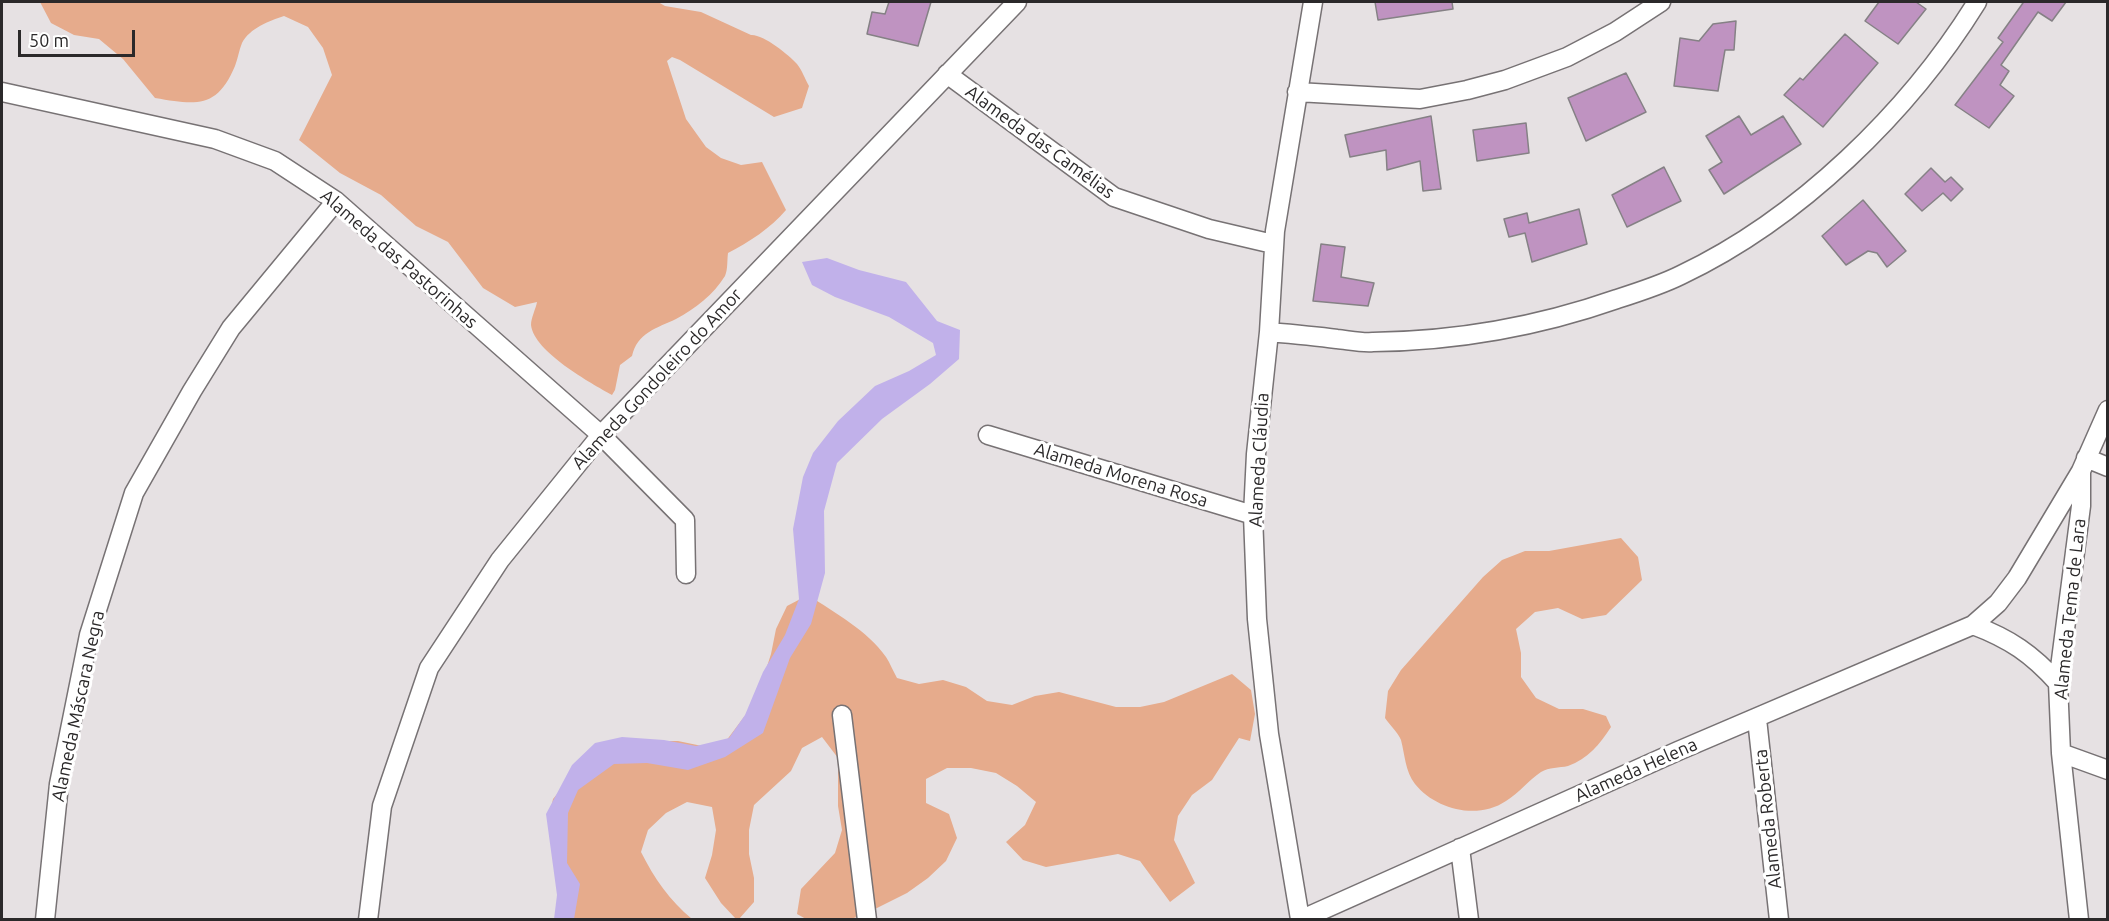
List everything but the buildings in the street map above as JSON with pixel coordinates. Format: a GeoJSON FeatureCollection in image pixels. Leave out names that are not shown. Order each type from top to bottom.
{"type":"FeatureCollection","features":[{"type":"Feature","properties":{"kind":"street","name":"Alameda Gondoleiro do Amor"},"geometry":{"type":"LineString","coordinates":[[368,920],[382,806],[429,668],[500,560],[601,435],[1017,2]]}},
{"type":"Feature","properties":{"kind":"street","name":"Alameda Cláudia"},"geometry":{"type":"LineString","coordinates":[[1300,920],[1269,734],[1257,619],[1253,515],[1256,454],[1269,332],[1273,244],[1313,2]]}},
{"type":"Feature","properties":{"kind":"street"},"geometry":{"type":"LineString","coordinates":[[1298,92],[1420,99],[1467,90],[1505,80],[1567,57],[1615,32],[1660,2]]}},
{"type":"Feature","properties":{"kind":"street"},"geometry":{"type":"LineString","coordinates":[[1269,332],[1371,342],[1481,335],[1590,309],[1681,275],[1740,243],[1793,204],[1857,150],[1894,114],[1935,63],[1977,2]]}},
{"type":"Feature","properties":{"kind":"street","name":"Alameda das Camélias"},"geometry":{"type":"LineString","coordinates":[[947,74],[1114,197],[1209,229],[1273,244]]}},
{"type":"Feature","properties":{"kind":"street","name":"Alameda das Pastorinhas"},"geometry":{"type":"LineString","coordinates":[[3,94],[215,139],[275,161],[336,201],[601,435],[686,520],[686,574]]}},
{"type":"Feature","properties":{"kind":"street","name":"Alameda Máscara Negra"},"geometry":{"type":"LineString","coordinates":[[45,920],[59,784],[89,635],[134,493],[231,328],[336,201]]}},
{"type":"Feature","properties":{"kind":"street","name":"Alameda Tema de Lara"},"geometry":{"type":"LineString","coordinates":[[2079,920],[2061,753],[2058,683],[2083,465],[2108,410]]}},
{"type":"Feature","properties":{"kind":"street","name":"Alameda Morena Rosa"},"geometry":{"type":"LineString","coordinates":[[988,435],[1253,515]]}},
{"type":"Feature","properties":{"kind":"street"},"geometry":{"type":"LineString","coordinates":[[2083,465],[2108,467]]}},
{"type":"Feature","properties":{"kind":"street","name":"Alameda Helena"},"geometry":{"type":"LineString","coordinates":[[1300,920],[1678,751],[1973,625],[1998,603],[2017,578],[2083,465]]}},
{"type":"Feature","properties":{"kind":"street"},"geometry":{"type":"LineString","coordinates":[[1973,625],[2015,644],[2032,656],[2058,683]]}},
{"type":"Feature","properties":{"kind":"street"},"geometry":{"type":"LineString","coordinates":[[842,715],[867,920]]}},
{"type":"Feature","properties":{"kind":"street","name":"Alameda Roberta"},"geometry":{"type":"LineString","coordinates":[[1757,718],[1779,920]]}},
{"type":"Feature","properties":{"kind":"street"},"geometry":{"type":"LineString","coordinates":[[2061,753],[2108,770]]}},
{"type":"Feature","properties":{"kind":"street"},"geometry":{"type":"LineString","coordinates":[[1460,848],[1469,920]]}},
{"type":"Feature","properties":{"kind":"shaded area"},"geometry":{"type":"Polygon","coordinates":[[[40,2],[658,2],[665,6],[701,12],[776,46],[797,64],[809,86],[802,108],[774,117],[680,60],[672,57],[667,61],[686,119],[706,147],[721,158],[741,165],[762,162],[786,210],[774,223],[728,253],[725,276],[697,306],[649,332],[638,342],[632,356],[620,365],[612,395],[565,366],[542,346],[534,335],[531,325],[537,302],[515,307],[483,288],[448,242],[416,226],[381,195],[340,173],[299,140],[332,75],[323,48],[308,27],[284,16],[260,26],[245,38],[235,66],[221,90],[204,101],[182,102],[155,98],[123,59],[99,39],[74,35],[51,23],[40,2]]]}},
{"type":"Feature","properties":{"kind":"shaded area"},"geometry":{"type":"Polygon","coordinates":[[[827,258],[859,270],[906,282],[937,321],[960,330],[959,359],[930,384],[882,419],[837,463],[824,511],[825,573],[811,624],[790,658],[763,733],[725,757],[688,770],[647,763],[614,764],[578,790],[568,813],[567,863],[580,884],[574,919],[554,919],[557,895],[546,814],[572,765],[595,743],[622,737],[664,740],[696,746],[729,738],[745,715],[763,672],[785,635],[799,599],[793,529],[803,477],[813,453],[838,421],[875,386],[909,371],[936,355],[933,343],[889,317],[835,297],[812,285],[802,262],[827,258]]]}},
{"type":"Feature","properties":{"kind":"shaded area"},"geometry":{"type":"Polygon","coordinates":[[[1621,538],[1638,557],[1642,580],[1606,615],[1582,619],[1558,608],[1535,612],[1516,629],[1521,653],[1521,677],[1536,698],[1559,709],[1583,709],[1606,716],[1611,727],[1602,739],[1582,759],[1568,766],[1541,772],[1511,798],[1495,807],[1470,811],[1458,809],[1446,806],[1424,793],[1412,779],[1407,768],[1401,740],[1385,718],[1388,691],[1401,670],[1483,577],[1502,560],[1525,551],[1549,551],[1621,538]]]}},
{"type":"Feature","properties":{"kind":"shaded area"},"geometry":{"type":"Polygon","coordinates":[[[808,595],[870,638],[886,657],[897,678],[919,684],[943,680],[966,687],[987,701],[1012,705],[1035,696],[1059,692],[1116,707],[1140,707],[1164,702],[1232,674],[1251,690],[1255,714],[1250,741],[1239,738],[1212,780],[1192,795],[1178,816],[1174,840],[1195,883],[1170,902],[1140,861],[1118,854],[1046,867],[1023,860],[1006,842],[1025,825],[1036,802],[1017,786],[996,773],[971,768],[947,768],[926,779],[926,803],[949,814],[957,838],[946,861],[907,893],[865,914],[851,919],[806,919],[797,914],[801,889],[835,853],[842,830],[838,806],[838,758],[822,737],[802,748],[791,771],[754,805],[749,830],[749,854],[754,878],[754,902],[739,919],[736,919],[721,903],[705,878],[716,830],[712,807],[687,802],[666,813],[648,830],[641,852],[663,888],[692,919],[564,919],[548,823],[553,799],[569,780],[629,741],[678,741],[702,746],[726,741],[756,701],[771,654],[776,629],[787,606],[808,595]]]}}]}
